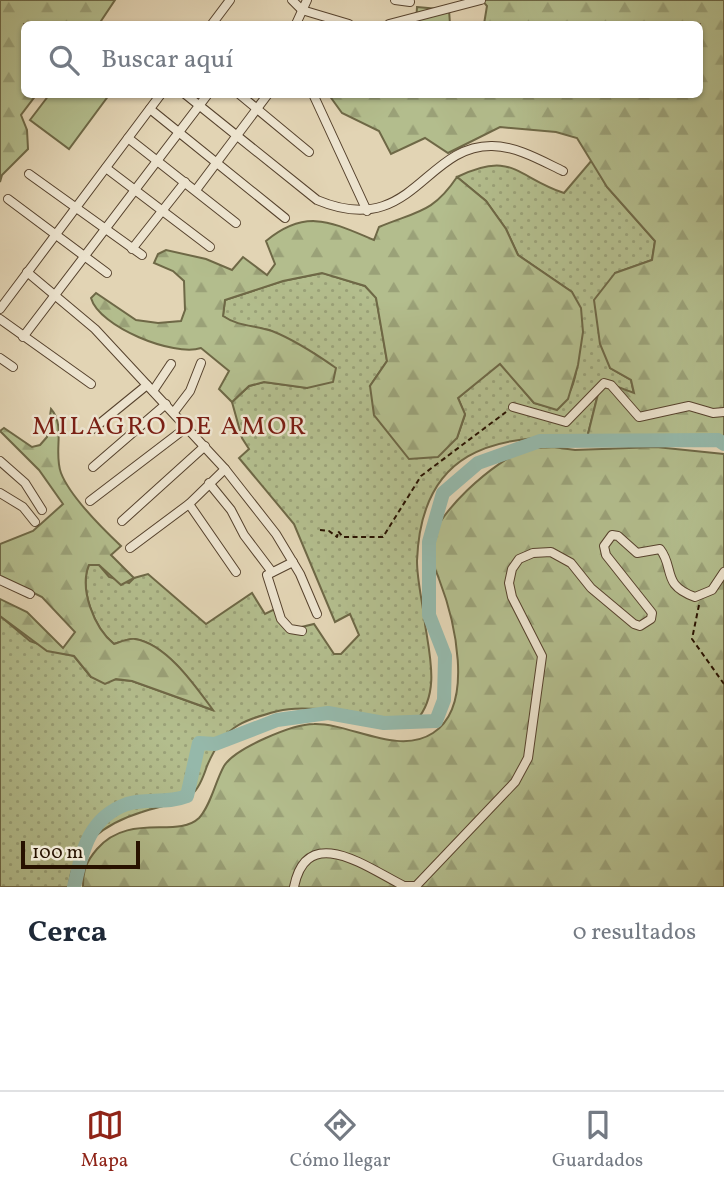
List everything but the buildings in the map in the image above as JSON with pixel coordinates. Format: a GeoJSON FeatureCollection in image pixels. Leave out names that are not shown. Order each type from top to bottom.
{"type":"FeatureCollection","features":[{"type":"Feature","properties":{"kind":"street"},"geometry":{"type":"LineString","coordinates":[[214,21],[230,0]]}},
{"type":"Feature","properties":{"kind":"street"},"geometry":{"type":"LineString","coordinates":[[292,0],[302,10],[339,21]]}},
{"type":"Feature","properties":{"kind":"street"},"geometry":{"type":"LineString","coordinates":[[297,21],[307,0]]}},
{"type":"Feature","properties":{"kind":"street"},"geometry":{"type":"LineString","coordinates":[[395,0],[410,2]]}},
{"type":"Feature","properties":{"kind":"street"},"geometry":{"type":"LineString","coordinates":[[400,21],[481,0]]}},
{"type":"Feature","properties":{"kind":"street"},"geometry":{"type":"LineString","coordinates":[[0,309],[158,98]]}},
{"type":"Feature","properties":{"kind":"street"},"geometry":{"type":"LineString","coordinates":[[190,98],[317,200],[337,208],[366,211],[404,195],[455,158],[476,148],[494,146],[506,149],[564,171]]}},
{"type":"Feature","properties":{"kind":"street"},"geometry":{"type":"LineString","coordinates":[[23,337],[205,98]]}},
{"type":"Feature","properties":{"kind":"street"},"geometry":{"type":"LineString","coordinates":[[244,98],[309,152]]}},
{"type":"Feature","properties":{"kind":"street"},"geometry":{"type":"LineString","coordinates":[[196,190],[265,98]]}},
{"type":"Feature","properties":{"kind":"street"},"geometry":{"type":"LineString","coordinates":[[315,98],[366,211]]}},
{"type":"Feature","properties":{"kind":"street"},"geometry":{"type":"LineString","coordinates":[[150,109],[285,218]]}},
{"type":"Feature","properties":{"kind":"street"},"geometry":{"type":"LineString","coordinates":[[128,138],[236,223]]}},
{"type":"Feature","properties":{"kind":"street"},"geometry":{"type":"LineString","coordinates":[[106,167],[210,247]]}},
{"type":"Feature","properties":{"kind":"street"},"geometry":{"type":"LineString","coordinates":[[29,174],[142,254]]}},
{"type":"Feature","properties":{"kind":"street"},"geometry":{"type":"LineString","coordinates":[[132,249],[185,182]]}},
{"type":"Feature","properties":{"kind":"street"},"geometry":{"type":"LineString","coordinates":[[8,199],[107,273]]}},
{"type":"Feature","properties":{"kind":"street"},"geometry":{"type":"LineString","coordinates":[[27,272],[96,328],[225,469],[276,534],[293,562],[317,614]]}},
{"type":"Feature","properties":{"kind":"street"},"geometry":{"type":"LineString","coordinates":[[0,319],[91,384]]}},
{"type":"Feature","properties":{"kind":"street"},"geometry":{"type":"LineString","coordinates":[[0,358],[13,367]]}},
{"type":"Feature","properties":{"kind":"street"},"geometry":{"type":"LineString","coordinates":[[174,412],[190,391],[201,363]]}},
{"type":"Feature","properties":{"kind":"street"},"geometry":{"type":"LineString","coordinates":[[93,429],[150,388],[172,364]]}},
{"type":"Feature","properties":{"kind":"street"},"geometry":{"type":"LineString","coordinates":[[513,407],[566,422],[604,383],[611,385],[639,417],[689,406],[702,411],[724,412]]}},
{"type":"Feature","properties":{"kind":"street"},"geometry":{"type":"LineString","coordinates":[[93,467],[166,404]]}},
{"type":"Feature","properties":{"kind":"street"},"geometry":{"type":"LineString","coordinates":[[90,501],[187,427]]}},
{"type":"Feature","properties":{"kind":"street"},"geometry":{"type":"LineString","coordinates":[[122,521],[205,446]]}},
{"type":"Feature","properties":{"kind":"street"},"geometry":{"type":"LineString","coordinates":[[0,461],[25,483],[42,510]]}},
{"type":"Feature","properties":{"kind":"street"},"geometry":{"type":"LineString","coordinates":[[130,548],[189,504],[225,469]]}},
{"type":"Feature","properties":{"kind":"street"},"geometry":{"type":"LineString","coordinates":[[209,483],[232,510],[244,535],[272,572]]}},
{"type":"Feature","properties":{"kind":"street"},"geometry":{"type":"LineString","coordinates":[[0,493],[23,507],[35,522]]}},
{"type":"Feature","properties":{"kind":"street"},"geometry":{"type":"LineString","coordinates":[[189,504],[236,572]]}},
{"type":"Feature","properties":{"kind":"street"},"geometry":{"type":"LineString","coordinates":[[294,887],[297,873],[304,862],[311,856],[332,852],[404,886],[416,886],[515,782],[528,758],[533,702],[542,667],[542,656],[512,597],[509,583],[512,569],[519,559],[533,553],[551,552],[570,563],[591,588],[640,626],[652,619],[652,613],[606,555],[606,539],[618,536],[627,547],[637,553],[660,549],[668,576],[685,593],[702,596],[712,590],[724,572]]}},
{"type":"Feature","properties":{"kind":"street"},"geometry":{"type":"LineString","coordinates":[[293,562],[267,575],[281,619],[290,629],[302,631]]}},
{"type":"Feature","properties":{"kind":"street"},"geometry":{"type":"LineString","coordinates":[[0,580],[30,594]]}},
{"type":"Feature","properties":{"kind":"path"},"geometry":{"type":"LineString","coordinates":[[320,530],[329,531],[337,537],[338,531],[343,537],[383,537],[390,520],[421,475],[513,407]]}},
{"type":"Feature","properties":{"kind":"path"},"geometry":{"type":"LineString","coordinates":[[702,596],[692,639],[724,684]]}},
{"type":"Feature","properties":{"kind":"green space"},"geometry":{"type":"Polygon","coordinates":[[[0,0],[115,0],[101,21],[21,21],[21,98],[34,98],[21,115],[27,130],[28,149],[2,175],[0,182],[0,0]]]}},
{"type":"Feature","properties":{"kind":"green space"},"geometry":{"type":"Polygon","coordinates":[[[482,0],[724,0],[724,442],[643,436],[587,438],[598,394],[607,383],[634,393],[631,380],[610,368],[600,344],[594,300],[615,273],[652,260],[655,241],[607,187],[577,138],[556,132],[500,127],[448,153],[425,138],[391,154],[379,131],[342,113],[331,98],[703,98],[703,21],[484,21],[487,6],[482,0]]]}},
{"type":"Feature","properties":{"kind":"green space"},"geometry":{"type":"Polygon","coordinates":[[[417,7],[449,10],[450,21],[416,21],[417,7]]]}},
{"type":"Feature","properties":{"kind":"green space"},"geometry":{"type":"Polygon","coordinates":[[[47,98],[107,98],[69,149],[30,120],[47,98]]]}},
{"type":"Feature","properties":{"kind":"green space"},"geometry":{"type":"Polygon","coordinates":[[[592,160],[607,187],[655,241],[652,260],[615,273],[610,368],[631,380],[634,394],[607,383],[598,394],[587,438],[553,437],[493,446],[468,456],[447,472],[432,495],[422,524],[417,561],[431,662],[431,687],[416,721],[308,708],[278,711],[253,718],[234,728],[219,743],[195,792],[174,803],[129,817],[93,838],[76,860],[69,887],[0,887],[0,616],[30,641],[74,656],[91,677],[132,681],[212,710],[179,667],[158,649],[135,639],[114,644],[107,637],[95,618],[87,596],[86,574],[89,564],[99,565],[109,577],[129,583],[134,578],[148,574],[206,624],[252,593],[265,614],[277,608],[289,630],[314,624],[334,654],[341,654],[359,635],[350,614],[335,622],[294,524],[239,458],[249,449],[242,438],[232,402],[249,386],[264,382],[307,388],[315,354],[269,330],[235,324],[223,316],[225,300],[283,281],[323,273],[365,286],[376,297],[387,361],[370,386],[457,438],[465,415],[458,398],[500,363],[534,403],[557,409],[567,397],[576,370],[578,354],[572,292],[518,255],[506,229],[486,201],[457,177],[476,169],[503,166],[564,193],[592,160]]]}},
{"type":"Feature","properties":{"kind":"green space"},"geometry":{"type":"Polygon","coordinates":[[[457,177],[486,201],[506,229],[518,255],[572,292],[581,308],[583,332],[578,365],[568,399],[557,410],[534,403],[500,364],[458,398],[465,414],[457,438],[438,457],[409,459],[374,415],[370,386],[387,361],[376,298],[365,286],[322,273],[283,281],[225,300],[223,316],[281,335],[336,368],[333,382],[307,388],[264,382],[249,386],[232,402],[219,389],[229,371],[201,348],[174,348],[139,337],[108,319],[97,309],[91,298],[96,293],[136,320],[158,323],[181,321],[185,310],[184,281],[173,271],[154,263],[158,254],[166,250],[206,259],[232,270],[243,257],[267,275],[275,264],[266,241],[280,231],[294,224],[319,221],[374,240],[379,227],[423,210],[440,198],[457,177]]]}},
{"type":"Feature","properties":{"kind":"green space"},"geometry":{"type":"Polygon","coordinates":[[[51,409],[58,423],[58,457],[65,482],[88,512],[121,546],[111,555],[134,578],[121,585],[99,565],[89,565],[86,575],[87,596],[100,628],[114,644],[135,639],[158,649],[180,668],[213,710],[132,681],[116,679],[105,684],[91,677],[74,656],[47,651],[0,616],[0,599],[27,612],[63,648],[75,632],[42,597],[0,576],[0,544],[33,531],[63,504],[39,470],[0,431],[4,428],[32,447],[40,445],[47,437],[51,409]]]}},
{"type":"Feature","properties":{"kind":"green space"},"geometry":{"type":"Polygon","coordinates":[[[553,447],[575,450],[656,447],[724,454],[724,887],[83,887],[88,862],[97,849],[110,838],[138,828],[190,824],[199,818],[207,807],[224,766],[230,759],[265,738],[314,724],[343,728],[389,740],[419,739],[433,733],[446,720],[454,703],[458,660],[445,596],[430,556],[433,535],[453,505],[499,464],[527,449],[553,447]]]}},
{"type":"Feature","properties":{"kind":"waterway"},"geometry":{"type":"LineString","coordinates":[[74,887],[84,849],[95,827],[103,818],[127,804],[187,796],[199,743],[215,744],[277,720],[328,713],[384,723],[436,721],[444,700],[445,656],[429,615],[429,542],[443,493],[478,463],[540,441],[718,440],[724,444]]}},
{"type":"Feature","properties":{"kind":"district","name":"MILAGRO DE AMOR"},"geometry":{"type":"Point","coordinates":[170,425]}}]}
